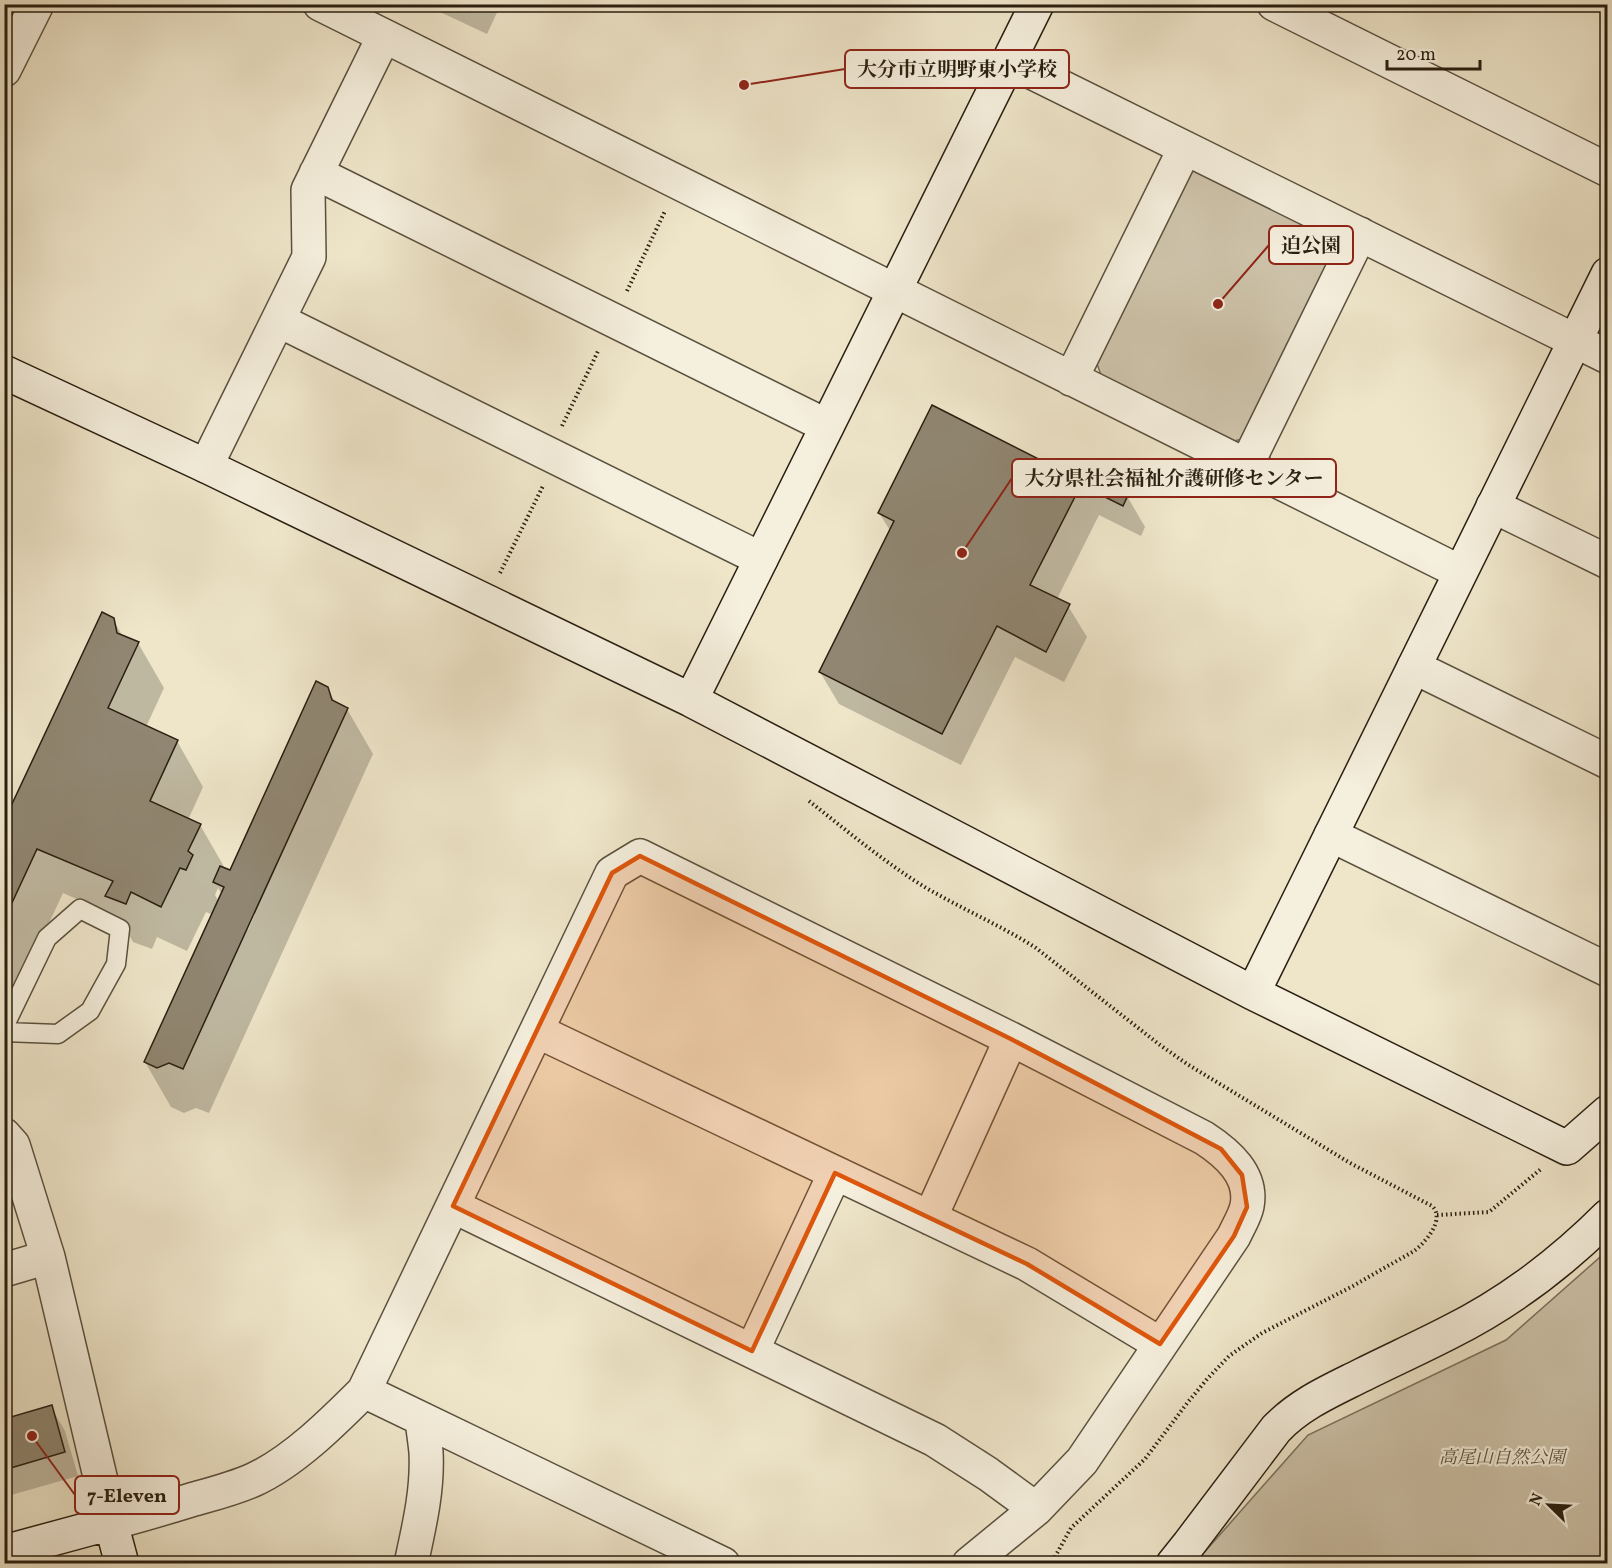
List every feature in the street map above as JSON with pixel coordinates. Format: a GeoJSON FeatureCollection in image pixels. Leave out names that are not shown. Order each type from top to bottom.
{"type":"FeatureCollection","features":[{"type":"Feature","properties":{"kind":"street"},"geometry":{"type":"LineString","coordinates":[[4,70],[37,4]]}},
{"type":"Feature","properties":{"kind":"street"},"geometry":{"type":"LineString","coordinates":[[320,4],[1460,572]]}},
{"type":"Feature","properties":{"kind":"street"},"geometry":{"type":"LineString","coordinates":[[691,700],[1036,4]]}},
{"type":"Feature","properties":{"kind":"street"},"geometry":{"type":"LineString","coordinates":[[1274,4],[1608,170]]}},
{"type":"Feature","properties":{"kind":"street"},"geometry":{"type":"LineString","coordinates":[[206,466],[309,257],[308,190],[384,36]]}},
{"type":"Feature","properties":{"kind":"street"},"geometry":{"type":"LineString","coordinates":[[1009,61],[1608,357]]}},
{"type":"Feature","properties":{"kind":"street"},"geometry":{"type":"LineString","coordinates":[[1071,379],[1185,148]]}},
{"type":"Feature","properties":{"kind":"street"},"geometry":{"type":"LineString","coordinates":[[316,173],[827,426]]}},
{"type":"Feature","properties":{"kind":"street"},"geometry":{"type":"LineString","coordinates":[[1246,466],[1360,234]]}},
{"type":"Feature","properties":{"kind":"street"},"geometry":{"type":"LineString","coordinates":[[1253,993],[1608,274]]}},
{"type":"Feature","properties":{"kind":"street"},"geometry":{"type":"LineString","coordinates":[[278,320],[761,559]]}},
{"type":"Feature","properties":{"kind":"street"},"geometry":{"type":"LineString","coordinates":[[4,372],[206,466],[691,700],[1253,993],[1567,1148],[1608,1112]]}},
{"type":"Feature","properties":{"kind":"street"},"geometry":{"type":"LineString","coordinates":[[1493,506],[1608,562]]}},
{"type":"Feature","properties":{"kind":"street"},"geometry":{"type":"LineString","coordinates":[[1414,667],[1608,762]]}},
{"type":"Feature","properties":{"kind":"street"},"geometry":{"type":"LineString","coordinates":[[1331,835],[1608,970]]}},
{"type":"Feature","properties":{"kind":"street"},"geometry":{"type":"LineString","coordinates":[[4,1552],[225,1491],[253,1480],[291,1457],[337,1418],[364,1391],[612,873],[640,856],[1011,1039],[1204,1138],[1221,1149],[1242,1174],[1247,1191],[1247,1207],[1234,1236],[1082,1461],[1036,1509],[969,1563]]}},
{"type":"Feature","properties":{"kind":"street"},"geometry":{"type":"LineString","coordinates":[[537,1031],[1027,1264],[1160,1344]]}},
{"type":"Feature","properties":{"kind":"street"},"geometry":{"type":"LineString","coordinates":[[930,1218],[1011,1039]]}},
{"type":"Feature","properties":{"kind":"street"},"geometry":{"type":"LineString","coordinates":[[4,1135],[13,1145],[48,1257],[122,1563]]}},
{"type":"Feature","properties":{"kind":"street"},"geometry":{"type":"LineString","coordinates":[[752,1351],[835,1173]]}},
{"type":"Feature","properties":{"kind":"street"},"geometry":{"type":"LineString","coordinates":[[453,1206],[935,1440],[988,1474],[1036,1509]]}},
{"type":"Feature","properties":{"kind":"street"},"geometry":{"type":"LineString","coordinates":[[1173,1563],[1288,1416],[1319,1396],[1452,1332],[1483,1314],[1523,1288],[1569,1252],[1608,1216]]}},
{"type":"Feature","properties":{"kind":"street"},"geometry":{"type":"LineString","coordinates":[[4,1270],[48,1257]]}},
{"type":"Feature","properties":{"kind":"street"},"geometry":{"type":"LineString","coordinates":[[364,1391],[723,1563]]}},
{"type":"Feature","properties":{"kind":"street"},"geometry":{"type":"LineString","coordinates":[[411,1563],[422,1514],[426,1481],[426,1453],[422,1419]]}},
{"type":"Feature","properties":{"kind":"lane"},"geometry":{"type":"LineString","coordinates":[[4,1027],[47,938],[80,909],[120,929],[116,964],[90,1011],[58,1034],[4,1032]]}},
{"type":"Feature","properties":{"kind":"path"},"geometry":{"type":"LineString","coordinates":[[486,601],[556,458]]}},
{"type":"Feature","properties":{"kind":"path"},"geometry":{"type":"LineString","coordinates":[[1437,1215],[1489,1212],[1567,1148]]}},
{"type":"Feature","properties":{"kind":"highlighted area"},"geometry":{"type":"Polygon","coordinates":[[[640,856],[1011,1039],[1221,1149],[1242,1175],[1247,1207],[1234,1236],[1160,1344],[1027,1264],[835,1173],[752,1351],[453,1206],[612,873],[640,856]]]}},
{"type":"Feature","properties":{"kind":"green space"},"geometry":{"type":"Polygon","coordinates":[[[1198,167],[1333,233],[1340,250],[1250,437],[1234,441],[1101,375],[1095,358],[1184,175],[1198,167]]]}},
{"type":"Feature","properties":{"kind":"green space","name":"高尾山自然公園"},"geometry":{"type":"Polygon","coordinates":[[[1607,1251],[1607,1563],[1194,1564],[1308,1435],[1506,1340],[1607,1251]]]}},
{"type":"Feature","properties":{"kind":"building"},"geometry":{"type":"Polygon","coordinates":[[[932,405],[1076,478],[1080,470],[1128,495],[1123,506],[1081,485],[1030,585],[1070,604],[1046,652],[997,626],[942,734],[819,672],[894,521],[878,513],[932,405]]]}},
{"type":"Feature","properties":{"kind":"building"},"geometry":{"type":"Polygon","coordinates":[[[102,612],[114,618],[117,633],[139,642],[108,708],[178,740],[150,801],[201,824],[188,851],[193,855],[186,870],[180,868],[161,907],[131,892],[126,904],[105,896],[113,881],[37,849],[4,920],[4,821],[102,612]]]}},
{"type":"Feature","properties":{"kind":"building"},"geometry":{"type":"Polygon","coordinates":[[[316,681],[328,687],[332,700],[348,708],[183,1069],[169,1063],[157,1068],[144,1062],[224,887],[213,882],[220,866],[230,870],[316,681]]]}},
{"type":"Feature","properties":{"kind":"building"},"geometry":{"type":"Polygon","coordinates":[[[52,1405],[65,1452],[4,1470],[4,1419],[52,1405]]]}},
{"type":"Feature","properties":{"kind":"place","name":"大分市立明野東小学校"},"geometry":{"type":"Point","coordinates":[744,85]}},
{"type":"Feature","properties":{"kind":"place","name":"迫公園"},"geometry":{"type":"Point","coordinates":[1218,304]}},
{"type":"Feature","properties":{"kind":"place","name":"大分県社会福祉介護研修センター"},"geometry":{"type":"Point","coordinates":[962,553]}},
{"type":"Feature","properties":{"kind":"place","name":"7-Eleven"},"geometry":{"type":"Point","coordinates":[32,1436]}}]}
